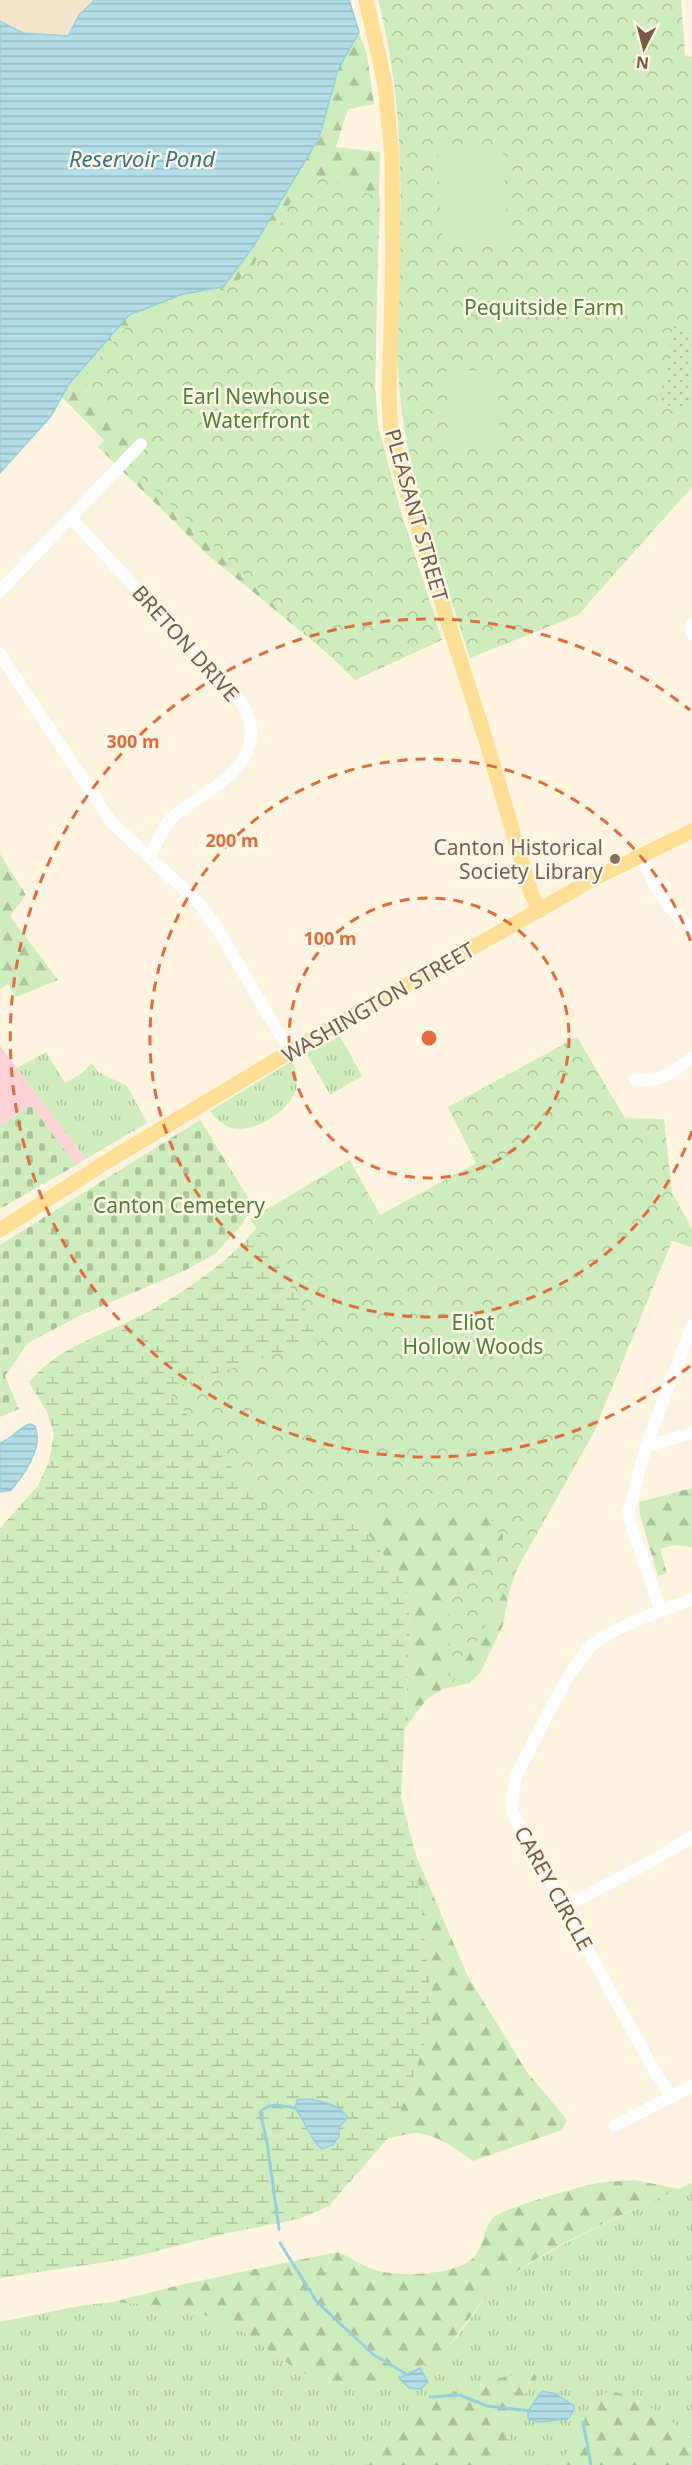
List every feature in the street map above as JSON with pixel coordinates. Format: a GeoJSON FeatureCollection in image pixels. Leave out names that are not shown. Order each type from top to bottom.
{"type":"FeatureCollection","features":[{"type":"Feature","properties":{"kind":"main road","name":"PLEASANT STREET"},"geometry":{"type":"LineString","coordinates":[[366,0],[384,84],[392,157],[393,256],[388,397],[391,434],[404,484],[488,747],[531,893],[540,910]]}},
{"type":"Feature","properties":{"kind":"main road","name":"WASHINGTON STREET"},"geometry":{"type":"LineString","coordinates":[[0,1230],[293,1050],[597,877],[692,831]]}},
{"type":"Feature","properties":{"kind":"main road","name":"WASHINGTON STREET"},"geometry":{"type":"LineString","coordinates":[[0,1221],[53,1190],[70,1185]]}},
{"type":"Feature","properties":{"kind":"street"},"geometry":{"type":"LineString","coordinates":[[0,591],[141,444]]}},
{"type":"Feature","properties":{"kind":"street","name":"BRETON DRIVE"},"geometry":{"type":"LineString","coordinates":[[70,517],[231,690],[246,712],[250,725],[247,753],[228,779],[170,819],[150,858]]}},
{"type":"Feature","properties":{"kind":"street"},"geometry":{"type":"LineString","coordinates":[[692,624],[692,634]]}},
{"type":"Feature","properties":{"kind":"street"},"geometry":{"type":"LineString","coordinates":[[0,654],[112,823],[198,902],[216,927],[277,1030],[293,1050]]}},
{"type":"Feature","properties":{"kind":"street"},"geometry":{"type":"LineString","coordinates":[[640,855],[667,906],[676,916],[692,927]]}},
{"type":"Feature","properties":{"kind":"street"},"geometry":{"type":"LineString","coordinates":[[635,1079],[651,1082],[664,1077],[692,1058]]}},
{"type":"Feature","properties":{"kind":"street"},"geometry":{"type":"LineString","coordinates":[[661,1611],[628,1511],[646,1446],[692,1326]]}},
{"type":"Feature","properties":{"kind":"street"},"geometry":{"type":"LineString","coordinates":[[646,1446],[692,1433]]}},
{"type":"Feature","properties":{"kind":"street","name":"CAREY CIRCLE"},"geometry":{"type":"LineString","coordinates":[[672,2097],[656,2074],[512,1812],[518,1774],[565,1684],[585,1653],[596,1642],[692,1599]]}},
{"type":"Feature","properties":{"kind":"street"},"geometry":{"type":"LineString","coordinates":[[564,1906],[652,1861],[692,1837]]}},
{"type":"Feature","properties":{"kind":"street"},"geometry":{"type":"LineString","coordinates":[[614,2126],[692,2086]]}},
{"type":"Feature","properties":{"kind":"shaded area"},"geometry":{"type":"Polygon","coordinates":[[[0,0],[95,0],[80,15],[68,36],[23,33],[0,21],[0,0]]]}},
{"type":"Feature","properties":{"kind":"shaded area"},"geometry":{"type":"Polygon","coordinates":[[[0,1046],[86,1159],[76,1165],[31,1105],[0,1126],[0,1046]]]}},
{"type":"Feature","properties":{"kind":"green space","name":"Pequitside Farm"},"geometry":{"type":"Polygon","coordinates":[[[378,0],[681,0],[685,55],[692,57],[692,487],[578,615],[470,658],[427,523],[403,420],[397,344],[399,138],[390,54],[378,0]]]}},
{"type":"Feature","properties":{"kind":"green space","name":"Earl Newhouse Waterfront"},"geometry":{"type":"Polygon","coordinates":[[[359,32],[367,55],[374,104],[348,109],[336,147],[380,152],[375,388],[378,426],[399,505],[326,652],[208,555],[98,447],[104,440],[62,397],[69,384],[129,315],[183,294],[223,287],[253,247],[319,138],[338,70],[359,32]]]}},
{"type":"Feature","properties":{"kind":"green space"},"geometry":{"type":"Polygon","coordinates":[[[503,149],[508,239],[442,242],[438,152],[503,149]]]}},
{"type":"Feature","properties":{"kind":"green space","name":"Earl Newhouse Waterfront"},"geometry":{"type":"Polygon","coordinates":[[[304,171],[380,198],[375,388],[378,426],[394,489],[442,640],[355,680],[120,456],[138,437],[81,380],[126,328],[144,322],[183,294],[227,290],[252,268],[260,252],[279,228],[304,171]]]}},
{"type":"Feature","properties":{"kind":"green space"},"geometry":{"type":"Polygon","coordinates":[[[673,326],[692,330],[692,391],[689,409],[660,404],[673,326]]]}},
{"type":"Feature","properties":{"kind":"green space"},"geometry":{"type":"Polygon","coordinates":[[[497,370],[500,447],[450,448],[446,371],[497,370]]]}},
{"type":"Feature","properties":{"kind":"green space"},"geometry":{"type":"Polygon","coordinates":[[[0,854],[26,895],[10,916],[58,980],[16,997],[8,984],[0,990],[0,854]]]}},
{"type":"Feature","properties":{"kind":"green space"},"geometry":{"type":"Polygon","coordinates":[[[340,1036],[362,1076],[330,1095],[306,1053],[340,1036]]]}},
{"type":"Feature","properties":{"kind":"green space","name":"Eliot Hollow Woods"},"geometry":{"type":"Polygon","coordinates":[[[577,1037],[625,1118],[664,1119],[672,1192],[692,1229],[692,1247],[672,1241],[593,1434],[450,1688],[449,1594],[503,1547],[503,1534],[496,1532],[491,1523],[494,1512],[269,1512],[171,1396],[184,1384],[323,1339],[250,1219],[350,1160],[380,1215],[476,1163],[448,1107],[577,1037]]]}},
{"type":"Feature","properties":{"kind":"green space"},"geometry":{"type":"Polygon","coordinates":[[[46,1052],[65,1083],[82,1073],[92,1063],[98,1072],[127,1086],[147,1123],[86,1159],[17,1068],[46,1052]]]}},
{"type":"Feature","properties":{"kind":"green space"},"geometry":{"type":"Polygon","coordinates":[[[292,1061],[297,1078],[295,1093],[282,1110],[272,1117],[252,1127],[241,1129],[226,1126],[210,1111],[292,1061]]]}},
{"type":"Feature","properties":{"kind":"green space"},"geometry":{"type":"Polygon","coordinates":[[[31,1105],[76,1165],[0,1209],[0,1126],[31,1105]]]}},
{"type":"Feature","properties":{"kind":"green space","name":"Canton Cemetery"},"geometry":{"type":"Polygon","coordinates":[[[200,1120],[252,1204],[243,1223],[216,1253],[186,1270],[81,1315],[28,1343],[5,1376],[19,1409],[0,1417],[0,1245],[200,1120]]]}},
{"type":"Feature","properties":{"kind":"green space"},"geometry":{"type":"Polygon","coordinates":[[[329,1209],[338,1463],[353,1514],[407,1586],[410,1627],[401,1798],[415,1853],[431,1996],[429,2030],[409,2091],[388,2138],[329,2206],[299,2219],[224,2234],[125,2259],[0,2278],[0,1528],[37,1487],[49,1462],[54,1434],[47,1412],[29,1382],[41,1369],[70,1349],[150,1311],[195,1283],[236,1250],[267,1216],[329,1209]],[[295,2108],[322,2149],[339,2136],[339,2127],[348,2118],[295,2108]]]}},
{"type":"Feature","properties":{"kind":"green space"},"geometry":{"type":"Polygon","coordinates":[[[415,1344],[523,1552],[509,1593],[503,1625],[480,1673],[469,1683],[443,1689],[426,1700],[405,1728],[410,1627],[407,1586],[353,1514],[338,1463],[415,1344]]]}},
{"type":"Feature","properties":{"kind":"green space"},"geometry":{"type":"Polygon","coordinates":[[[692,1488],[692,1547],[674,1545],[660,1549],[667,1573],[658,1576],[640,1515],[639,1502],[692,1488]]]}},
{"type":"Feature","properties":{"kind":"green space"},"geometry":{"type":"Polygon","coordinates":[[[415,1853],[467,1975],[527,2072],[567,2120],[562,2130],[473,2161],[446,2143],[424,2134],[414,2133],[388,2138],[409,2091],[431,1996],[415,1853]]]}},
{"type":"Feature","properties":{"kind":"green space"},"geometry":{"type":"Polygon","coordinates":[[[635,2180],[679,2189],[589,2230],[524,2267],[491,2292],[443,2352],[403,2374],[371,2383],[340,2385],[327,2383],[291,2366],[237,2329],[208,2316],[177,2309],[113,2302],[176,2286],[337,2252],[370,2268],[385,2272],[411,2274],[440,2272],[465,2264],[473,2258],[480,2249],[489,2222],[500,2214],[543,2198],[589,2185],[635,2180]]]}},
{"type":"Feature","properties":{"kind":"green space"},"geometry":{"type":"Polygon","coordinates":[[[692,2183],[692,2465],[0,2465],[0,2322],[98,2303],[164,2306],[215,2318],[234,2326],[302,2371],[320,2379],[339,2384],[370,2383],[393,2377],[437,2357],[452,2343],[489,2294],[506,2279],[528,2265],[597,2227],[692,2183]]]}},
{"type":"Feature","properties":{"kind":"green space"},"geometry":{"type":"Polygon","coordinates":[[[534,2373],[537,2378],[522,2399],[510,2436],[493,2465],[369,2465],[400,2427],[419,2411],[440,2399],[486,2381],[534,2373]]]}},
{"type":"Feature","properties":{"kind":"green space"},"geometry":{"type":"Polygon","coordinates":[[[616,2392],[647,2405],[692,2436],[692,2465],[560,2465],[594,2402],[605,2393],[616,2392]]]}},
{"type":"Feature","properties":{"kind":"water","name":"Reservoir Pond"},"geometry":{"type":"Polygon","coordinates":[[[95,0],[349,0],[359,32],[338,70],[319,138],[253,247],[223,287],[183,294],[129,315],[69,384],[51,416],[0,473],[0,21],[23,33],[68,36],[79,15],[95,0]]]}},
{"type":"Feature","properties":{"kind":"water"},"geometry":{"type":"Polygon","coordinates":[[[30,1424],[35,1426],[37,1434],[35,1452],[22,1477],[11,1490],[0,1492],[0,1443],[30,1424]]]}},
{"type":"Feature","properties":{"kind":"water"},"geometry":{"type":"Polygon","coordinates":[[[310,2099],[336,2107],[348,2118],[339,2127],[339,2136],[333,2145],[322,2149],[318,2146],[295,2108],[297,2100],[310,2099]]]}},
{"type":"Feature","properties":{"kind":"water"},"geometry":{"type":"Polygon","coordinates":[[[420,2368],[428,2382],[421,2389],[409,2388],[399,2378],[420,2368]]]}},
{"type":"Feature","properties":{"kind":"water"},"geometry":{"type":"Polygon","coordinates":[[[542,2391],[556,2394],[574,2406],[568,2419],[538,2422],[528,2419],[528,2411],[542,2391]]]}},
{"type":"Feature","properties":{"kind":"waterway"},"geometry":{"type":"LineString","coordinates":[[279,2229],[267,2142],[260,2112],[272,2105],[295,2108]]}},
{"type":"Feature","properties":{"kind":"waterway"},"geometry":{"type":"LineString","coordinates":[[280,2243],[317,2302],[374,2355],[408,2375]]}},
{"type":"Feature","properties":{"kind":"waterway"},"geometry":{"type":"LineString","coordinates":[[430,2397],[460,2395],[487,2406],[531,2411]]}},
{"type":"Feature","properties":{"kind":"waterway"},"geometry":{"type":"LineString","coordinates":[[583,2422],[591,2465]]}},
{"type":"Feature","properties":{"kind":"place","name":"Canton Historical Society Library"},"geometry":{"type":"Point","coordinates":[615,859]}}]}
